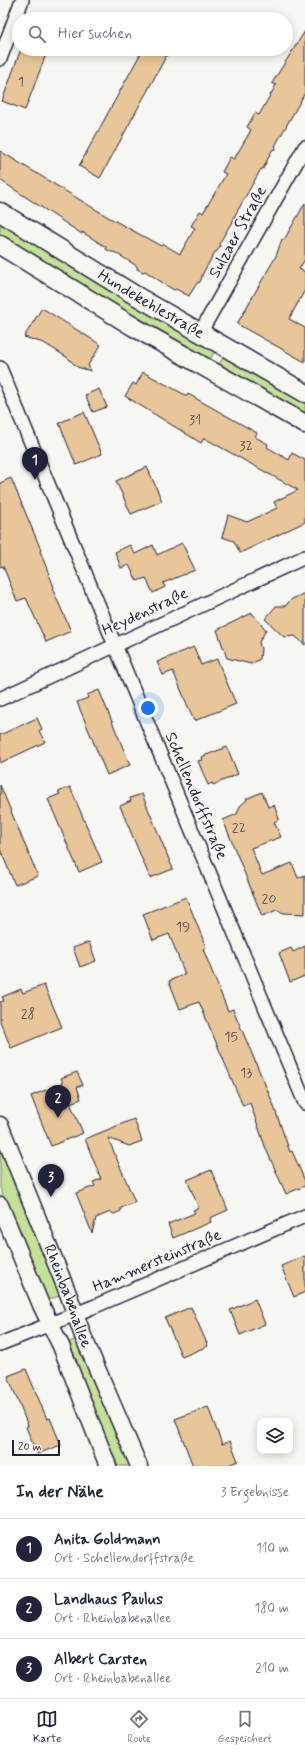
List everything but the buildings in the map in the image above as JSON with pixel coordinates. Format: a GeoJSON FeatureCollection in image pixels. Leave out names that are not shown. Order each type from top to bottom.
{"type":"FeatureCollection","features":[{"type":"Feature","properties":{"kind":"main road","name":"Hundekehlestraße"},"geometry":{"type":"LineString","coordinates":[[0,212],[200,334],[305,393]]}},
{"type":"Feature","properties":{"kind":"main road","name":"Hundekehlestraße"},"geometry":{"type":"LineString","coordinates":[[0,245],[134,327],[305,424]]}},
{"type":"Feature","properties":{"kind":"street"},"geometry":{"type":"LineString","coordinates":[[18,12],[22,0]]}},
{"type":"Feature","properties":{"kind":"street"},"geometry":{"type":"LineString","coordinates":[[0,59],[12,27]]}},
{"type":"Feature","properties":{"kind":"street","name":"Sulzaer Straße"},"geometry":{"type":"LineString","coordinates":[[200,334],[305,146]]}},
{"type":"Feature","properties":{"kind":"street","name":"Schellendorffstraße"},"geometry":{"type":"LineString","coordinates":[[0,368],[305,1103]]}},
{"type":"Feature","properties":{"kind":"street","name":"Heydenstraße"},"geometry":{"type":"LineString","coordinates":[[0,699],[305,557]]}},
{"type":"Feature","properties":{"kind":"street","name":"Rheinbabenallee"},"geometry":{"type":"LineString","coordinates":[[0,1125],[83,1336],[139,1466]]}},
{"type":"Feature","properties":{"kind":"street","name":"Rheinbabenallee"},"geometry":{"type":"LineString","coordinates":[[0,1205],[64,1354],[108,1466]]}},
{"type":"Feature","properties":{"kind":"street","name":"Hammersteinstraße"},"geometry":{"type":"LineString","coordinates":[[0,1344],[75,1314],[305,1216]]}},
{"type":"Feature","properties":{"kind":"green space"},"geometry":{"type":"Polygon","coordinates":[[[0,222],[215,351],[209,361],[0,236],[0,222]]]}},
{"type":"Feature","properties":{"kind":"green space"},"geometry":{"type":"Polygon","coordinates":[[[224,356],[305,402],[305,415],[218,366],[224,356]]]}},
{"type":"Feature","properties":{"kind":"green space"},"geometry":{"type":"Polygon","coordinates":[[[0,1141],[61,1295],[46,1301],[0,1188],[0,1141]]]}},
{"type":"Feature","properties":{"kind":"green space"},"geometry":{"type":"Polygon","coordinates":[[[79,1338],[131,1466],[116,1466],[65,1344],[79,1338]]]}},
{"type":"Feature","properties":{"kind":"place","name":"Anita Goldmann"},"geometry":{"type":"Point","coordinates":[35,480]}},
{"type":"Feature","properties":{"kind":"place","name":"Landhaus Paulus"},"geometry":{"type":"Point","coordinates":[58,1118]}},
{"type":"Feature","properties":{"kind":"place","name":"Albert Carsten"},"geometry":{"type":"Point","coordinates":[51,1197]}}]}
